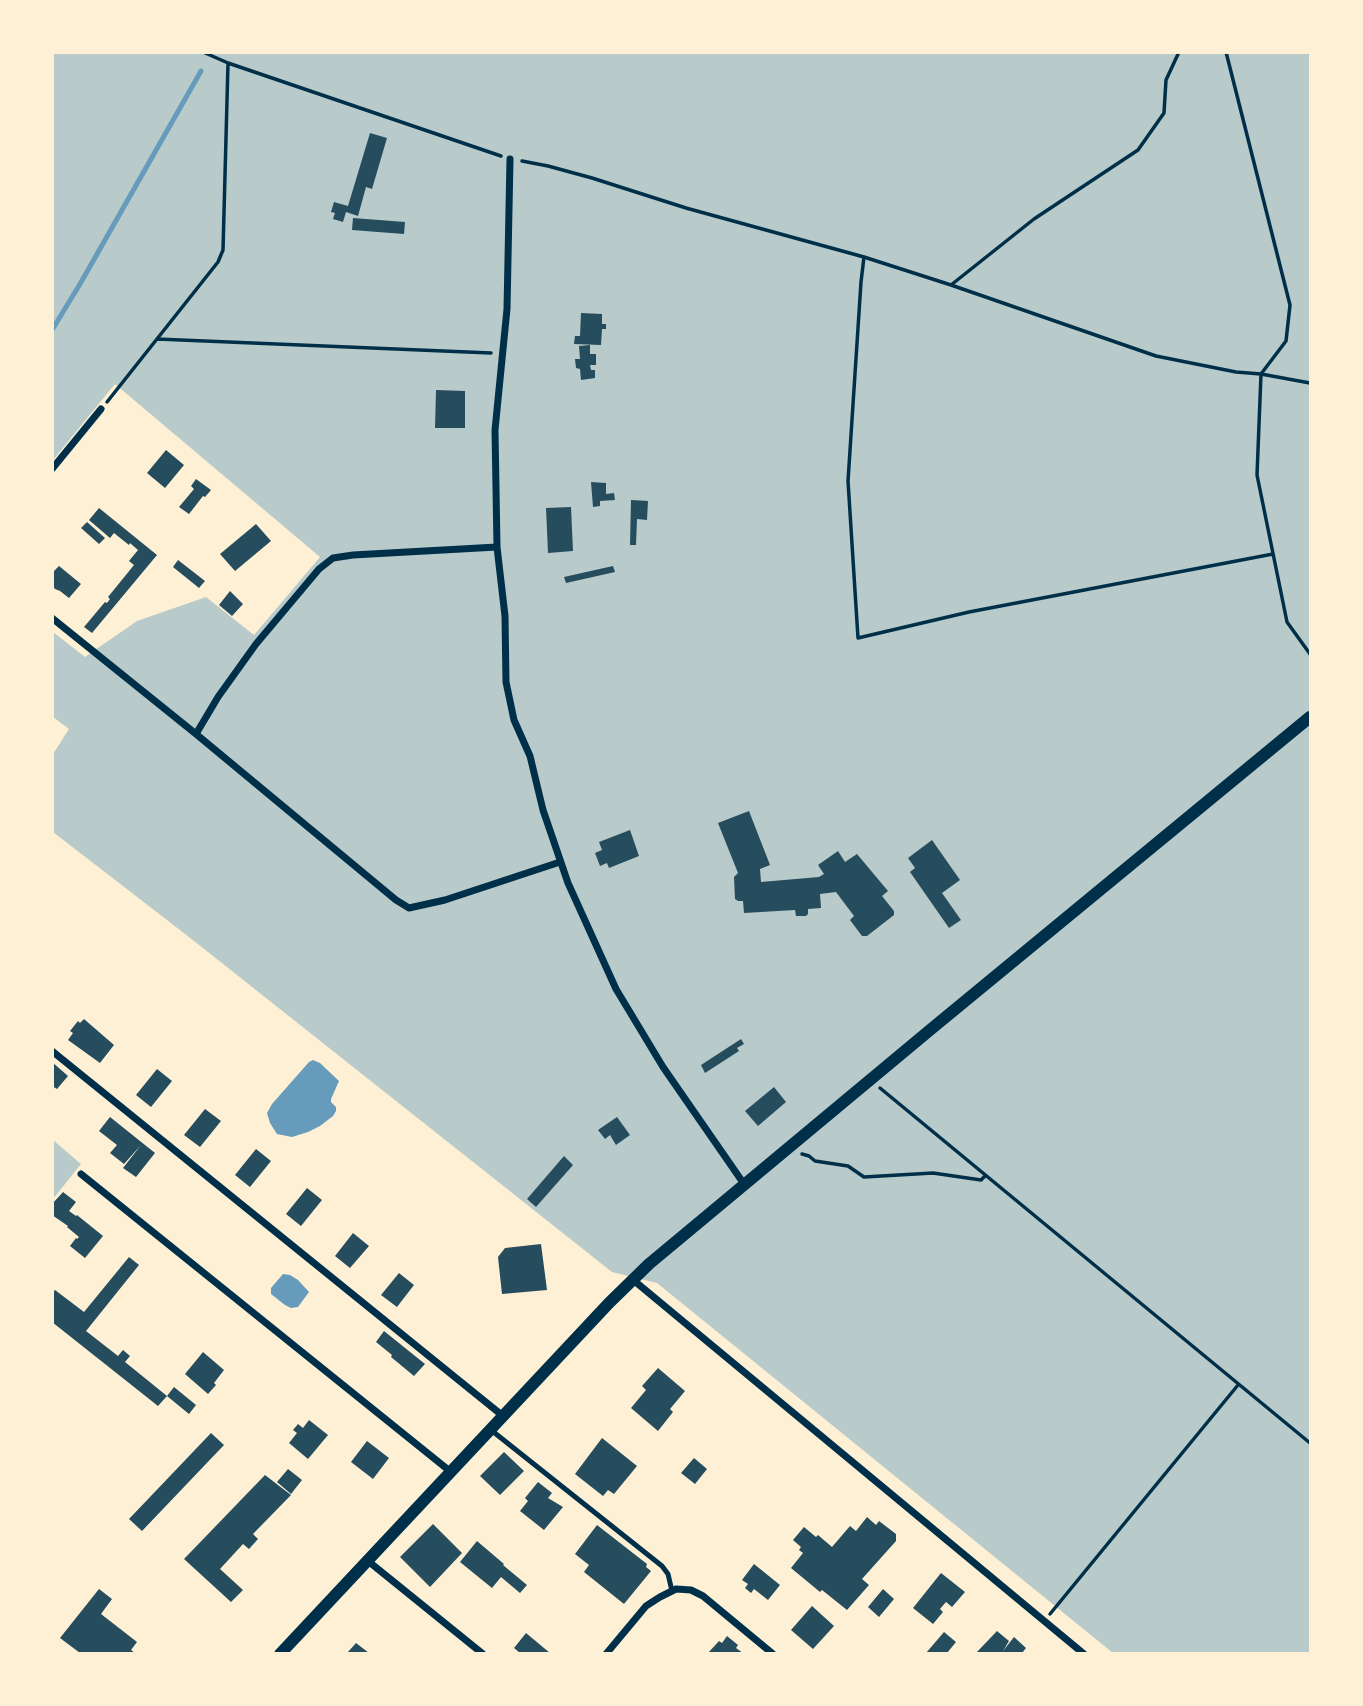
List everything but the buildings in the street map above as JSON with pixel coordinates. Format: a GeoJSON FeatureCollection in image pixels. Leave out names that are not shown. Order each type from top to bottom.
{"type":"FeatureCollection","features":[{"type":"Feature","properties":{"kind":"street"},"geometry":{"type":"LineString","coordinates":[[510,159],[504,354],[495,430],[498,547],[505,616],[506,682],[514,720],[530,756],[561,862],[585,924],[616,989],[663,1067],[744,1184]]}},
{"type":"Feature","properties":{"kind":"street"},"geometry":{"type":"LineString","coordinates":[[52,469],[102,410]]}},
{"type":"Feature","properties":{"kind":"street"},"geometry":{"type":"LineString","coordinates":[[196,734],[218,697],[256,644],[319,569],[334,558],[498,547]]}},
{"type":"Feature","properties":{"kind":"street"},"geometry":{"type":"LineString","coordinates":[[52,618],[410,908],[445,900],[561,862]]}},
{"type":"Feature","properties":{"kind":"street"},"geometry":{"type":"LineString","coordinates":[[280,1654],[632,1279],[1311,718]]}},
{"type":"Feature","properties":{"kind":"street"},"geometry":{"type":"LineString","coordinates":[[52,1051],[503,1416]]}},
{"type":"Feature","properties":{"kind":"street"},"geometry":{"type":"LineString","coordinates":[[82,1174],[451,1472]]}},
{"type":"Feature","properties":{"kind":"street"},"geometry":{"type":"LineString","coordinates":[[632,1279],[1084,1654]]}},
{"type":"Feature","properties":{"kind":"street"},"geometry":{"type":"LineString","coordinates":[[368,1561],[484,1654]]}},
{"type":"Feature","properties":{"kind":"street"},"geometry":{"type":"LineString","coordinates":[[607,1654],[646,1606],[676,1589],[691,1590],[703,1596],[773,1654]]}},
{"type":"Feature","properties":{"kind":"lane"},"geometry":{"type":"LineString","coordinates":[[491,1430],[662,1566],[668,1574],[672,1591]]}},
{"type":"Feature","properties":{"kind":"path"},"geometry":{"type":"LineString","coordinates":[[203,52],[228,63],[510,159],[592,178],[686,208],[864,257],[1156,356],[1311,383]]}},
{"type":"Feature","properties":{"kind":"path"},"geometry":{"type":"LineString","coordinates":[[951,285],[1034,219],[1138,150],[1164,113],[1166,80],[1179,52]]}},
{"type":"Feature","properties":{"kind":"path"},"geometry":{"type":"LineString","coordinates":[[1226,52],[1290,305],[1286,341],[1261,374],[1257,475],[1287,622],[1311,654]]}},
{"type":"Feature","properties":{"kind":"path"},"geometry":{"type":"LineString","coordinates":[[102,410],[218,262],[223,250],[228,63]]}},
{"type":"Feature","properties":{"kind":"path"},"geometry":{"type":"LineString","coordinates":[[864,257],[848,481],[858,638],[969,612],[1273,554]]}},
{"type":"Feature","properties":{"kind":"path"},"geometry":{"type":"LineString","coordinates":[[158,339],[504,354]]}},
{"type":"Feature","properties":{"kind":"path"},"geometry":{"type":"LineString","coordinates":[[870,1080],[1311,1443]]}},
{"type":"Feature","properties":{"kind":"path"},"geometry":{"type":"LineString","coordinates":[[800,1154],[815,1161],[848,1166],[864,1177],[933,1173],[981,1180],[985,1175]]}},
{"type":"Feature","properties":{"kind":"path"},"geometry":{"type":"LineString","coordinates":[[1045,1621],[1238,1384]]}},
{"type":"Feature","properties":{"kind":"shaded area"},"geometry":{"type":"Polygon","coordinates":[[[53,53],[1310,53],[1310,1653],[1113,1653],[657,1283],[612,1272],[53,832],[53,754],[69,729],[53,717],[53,632],[85,657],[137,621],[206,597],[254,635],[320,557],[115,384],[53,460],[53,53]]]}},
{"type":"Feature","properties":{"kind":"shaded area"},"geometry":{"type":"Polygon","coordinates":[[[53,1140],[81,1164],[53,1199],[53,1140]]]}},
{"type":"Feature","properties":{"kind":"water"},"geometry":{"type":"Polygon","coordinates":[[[313,1060],[339,1081],[331,1099],[336,1111],[320,1126],[308,1132],[292,1137],[277,1134],[267,1113],[272,1104],[313,1060]]]}},
{"type":"Feature","properties":{"kind":"water"},"geometry":{"type":"Polygon","coordinates":[[[283,1274],[298,1280],[309,1292],[298,1307],[291,1308],[271,1294],[271,1288],[283,1274]]]}},
{"type":"Feature","properties":{"kind":"waterway"},"geometry":{"type":"LineString","coordinates":[[52,330],[201,71]]}}]}
